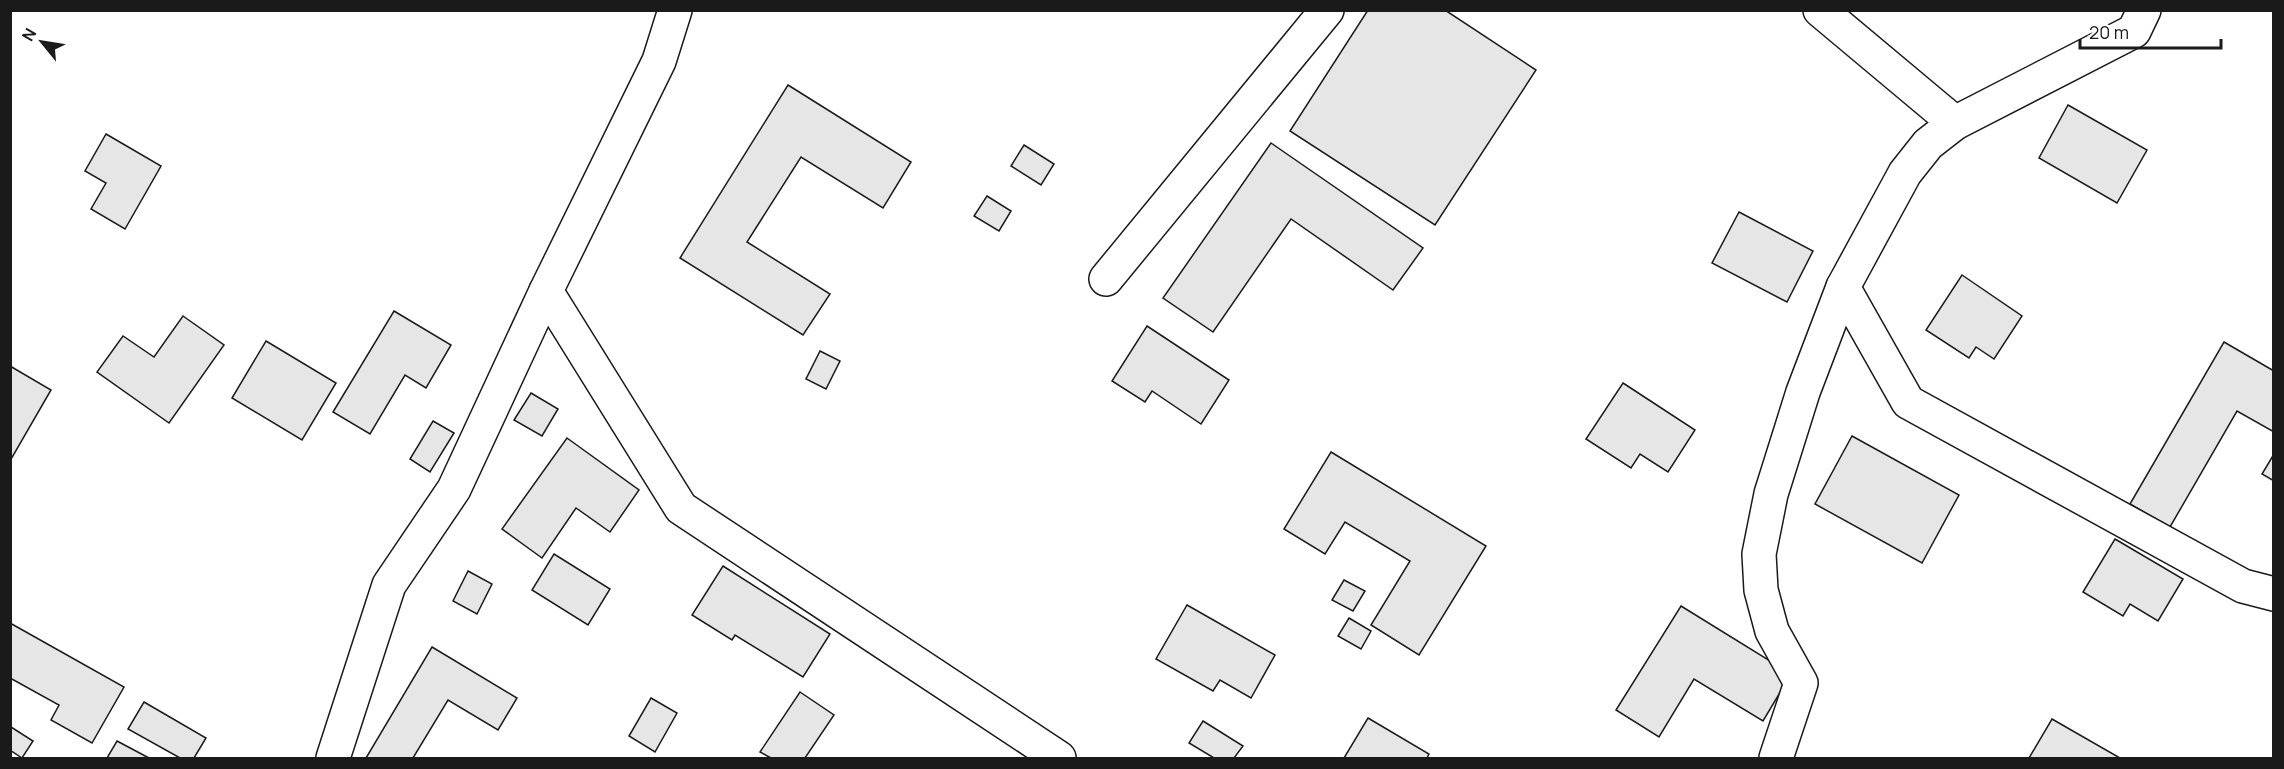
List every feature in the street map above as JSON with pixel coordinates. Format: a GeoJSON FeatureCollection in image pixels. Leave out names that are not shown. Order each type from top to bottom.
{"type":"FeatureCollection","features":[{"type":"Feature","properties":{"kind":"street"},"geometry":{"type":"LineString","coordinates":[[333,759],[389,585],[454,489],[546,291],[659,61],[675,10]]}},
{"type":"Feature","properties":{"kind":"street"},"geometry":{"type":"LineString","coordinates":[[1106,279],[1327,10]]}},
{"type":"Feature","properties":{"kind":"street"},"geometry":{"type":"LineString","coordinates":[[1820,10],[1955,123]]}},
{"type":"Feature","properties":{"kind":"street"},"geometry":{"type":"LineString","coordinates":[[1776,759],[1801,683],[1772,631],[1761,590],[1759,554],[1771,494],[1803,392],[1843,287],[1905,172],[1928,144],[1955,123],[2134,31],[2144,10]]}},
{"type":"Feature","properties":{"kind":"street"},"geometry":{"type":"LineString","coordinates":[[1843,287],[1908,402],[2243,586],[2274,594]]}},
{"type":"Feature","properties":{"kind":"street"},"geometry":{"type":"LineString","coordinates":[[546,291],[681,508],[1059,759]]}},
{"type":"Feature","properties":{"kind":"building"},"geometry":{"type":"Polygon","coordinates":[[[1368,10],[1445,10],[1536,70],[1435,225],[1290,131],[1368,10]]]}},
{"type":"Feature","properties":{"kind":"building"},"geometry":{"type":"Polygon","coordinates":[[[788,85],[911,162],[883,208],[801,157],[747,242],[830,294],[803,335],[680,258],[788,85]]]}},
{"type":"Feature","properties":{"kind":"building"},"geometry":{"type":"Polygon","coordinates":[[[2068,105],[2147,150],[2117,203],[2039,158],[2068,105]]]}},
{"type":"Feature","properties":{"kind":"building"},"geometry":{"type":"Polygon","coordinates":[[[106,134],[161,166],[125,229],[91,209],[106,183],[85,171],[106,134]]]}},
{"type":"Feature","properties":{"kind":"building"},"geometry":{"type":"Polygon","coordinates":[[[1271,143],[1423,248],[1393,290],[1291,219],[1213,332],[1163,298],[1271,143]]]}},
{"type":"Feature","properties":{"kind":"building"},"geometry":{"type":"Polygon","coordinates":[[[1024,145],[1054,164],[1041,185],[1011,166],[1024,145]]]}},
{"type":"Feature","properties":{"kind":"building"},"geometry":{"type":"Polygon","coordinates":[[[987,196],[1011,211],[999,231],[974,216],[987,196]]]}},
{"type":"Feature","properties":{"kind":"building"},"geometry":{"type":"Polygon","coordinates":[[[1739,212],[1813,251],[1787,302],[1712,263],[1739,212]]]}},
{"type":"Feature","properties":{"kind":"building"},"geometry":{"type":"Polygon","coordinates":[[[1962,275],[2022,316],[1994,359],[1976,347],[1969,358],[1926,330],[1962,275]]]}},
{"type":"Feature","properties":{"kind":"building"},"geometry":{"type":"Polygon","coordinates":[[[394,311],[451,345],[426,388],[405,375],[370,434],[333,412],[394,311]]]}},
{"type":"Feature","properties":{"kind":"building"},"geometry":{"type":"Polygon","coordinates":[[[183,316],[224,345],[169,423],[97,372],[123,336],[154,357],[183,316]]]}},
{"type":"Feature","properties":{"kind":"building"},"geometry":{"type":"Polygon","coordinates":[[[1147,326],[1229,380],[1201,424],[1152,391],[1145,402],[1112,381],[1147,326]]]}},
{"type":"Feature","properties":{"kind":"building"},"geometry":{"type":"Polygon","coordinates":[[[266,341],[336,383],[302,440],[232,398],[266,341]]]}},
{"type":"Feature","properties":{"kind":"building"},"geometry":{"type":"Polygon","coordinates":[[[2224,342],[2274,371],[2274,432],[2237,411],[2170,527],[2130,504],[2224,342]]]}},
{"type":"Feature","properties":{"kind":"building"},"geometry":{"type":"Polygon","coordinates":[[[820,351],[840,361],[826,389],[806,379],[820,351]]]}},
{"type":"Feature","properties":{"kind":"building"},"geometry":{"type":"Polygon","coordinates":[[[10,366],[51,390],[10,461],[10,366]]]}},
{"type":"Feature","properties":{"kind":"building"},"geometry":{"type":"Polygon","coordinates":[[[1623,383],[1695,430],[1668,472],[1640,454],[1631,468],[1586,439],[1623,383]]]}},
{"type":"Feature","properties":{"kind":"building"},"geometry":{"type":"Polygon","coordinates":[[[531,393],[558,409],[542,436],[514,420],[531,393]]]}},
{"type":"Feature","properties":{"kind":"building"},"geometry":{"type":"Polygon","coordinates":[[[433,421],[454,433],[430,472],[410,459],[433,421]]]}},
{"type":"Feature","properties":{"kind":"building"},"geometry":{"type":"Polygon","coordinates":[[[1852,436],[1959,495],[1922,563],[1815,504],[1852,436]]]}},
{"type":"Feature","properties":{"kind":"building"},"geometry":{"type":"Polygon","coordinates":[[[567,438],[639,490],[610,532],[576,508],[542,558],[502,529],[567,438]]]}},
{"type":"Feature","properties":{"kind":"building"},"geometry":{"type":"Polygon","coordinates":[[[1331,452],[1486,546],[1419,655],[1371,625],[1410,561],[1345,522],[1325,554],[1284,529],[1331,452]]]}},
{"type":"Feature","properties":{"kind":"building"},"geometry":{"type":"Polygon","coordinates":[[[2274,454],[2274,481],[2262,474],[2274,454]]]}},
{"type":"Feature","properties":{"kind":"building"},"geometry":{"type":"Polygon","coordinates":[[[2115,539],[2183,579],[2158,621],[2130,604],[2123,616],[2083,592],[2115,539]]]}},
{"type":"Feature","properties":{"kind":"building"},"geometry":{"type":"Polygon","coordinates":[[[554,554],[610,589],[588,625],[532,590],[554,554]]]}},
{"type":"Feature","properties":{"kind":"building"},"geometry":{"type":"Polygon","coordinates":[[[723,566],[830,634],[803,677],[735,635],[732,640],[692,615],[723,566]]]}},
{"type":"Feature","properties":{"kind":"building"},"geometry":{"type":"Polygon","coordinates":[[[468,571],[492,584],[477,614],[453,601],[468,571]]]}},
{"type":"Feature","properties":{"kind":"building"},"geometry":{"type":"Polygon","coordinates":[[[1344,580],[1365,591],[1353,611],[1332,600],[1344,580]]]}},
{"type":"Feature","properties":{"kind":"building"},"geometry":{"type":"Polygon","coordinates":[[[1187,605],[1275,655],[1251,698],[1220,680],[1213,691],[1156,659],[1187,605]]]}},
{"type":"Feature","properties":{"kind":"building"},"geometry":{"type":"Polygon","coordinates":[[[1681,606],[1791,674],[1763,721],[1694,679],[1659,737],[1616,710],[1681,606]]]}},
{"type":"Feature","properties":{"kind":"building"},"geometry":{"type":"Polygon","coordinates":[[[1349,618],[1371,631],[1361,649],[1338,636],[1349,618]]]}},
{"type":"Feature","properties":{"kind":"building"},"geometry":{"type":"Polygon","coordinates":[[[10,623],[124,687],[92,743],[51,720],[59,705],[10,678],[10,623]]]}},
{"type":"Feature","properties":{"kind":"building"},"geometry":{"type":"Polygon","coordinates":[[[432,647],[517,698],[498,730],[448,700],[413,758],[366,758],[432,647]]]}},
{"type":"Feature","properties":{"kind":"building"},"geometry":{"type":"Polygon","coordinates":[[[800,692],[834,715],[805,758],[771,758],[760,752],[800,692]]]}},
{"type":"Feature","properties":{"kind":"building"},"geometry":{"type":"Polygon","coordinates":[[[651,698],[677,713],[655,752],[629,736],[651,698]]]}},
{"type":"Feature","properties":{"kind":"building"},"geometry":{"type":"Polygon","coordinates":[[[144,702],[206,738],[194,758],[180,758],[128,729],[144,702]]]}},
{"type":"Feature","properties":{"kind":"building"},"geometry":{"type":"Polygon","coordinates":[[[1368,718],[1429,754],[1427,758],[1344,758],[1368,718]]]}},
{"type":"Feature","properties":{"kind":"building"},"geometry":{"type":"Polygon","coordinates":[[[2052,719],[2120,758],[2029,758],[2052,719]]]}},
{"type":"Feature","properties":{"kind":"building"},"geometry":{"type":"Polygon","coordinates":[[[1203,721],[1243,746],[1234,758],[1214,758],[1189,743],[1203,721]]]}},
{"type":"Feature","properties":{"kind":"building"},"geometry":{"type":"Polygon","coordinates":[[[11,727],[33,741],[22,758],[10,750],[11,727]]]}},
{"type":"Feature","properties":{"kind":"building"},"geometry":{"type":"Polygon","coordinates":[[[117,741],[149,758],[107,758],[117,741]]]}}]}
